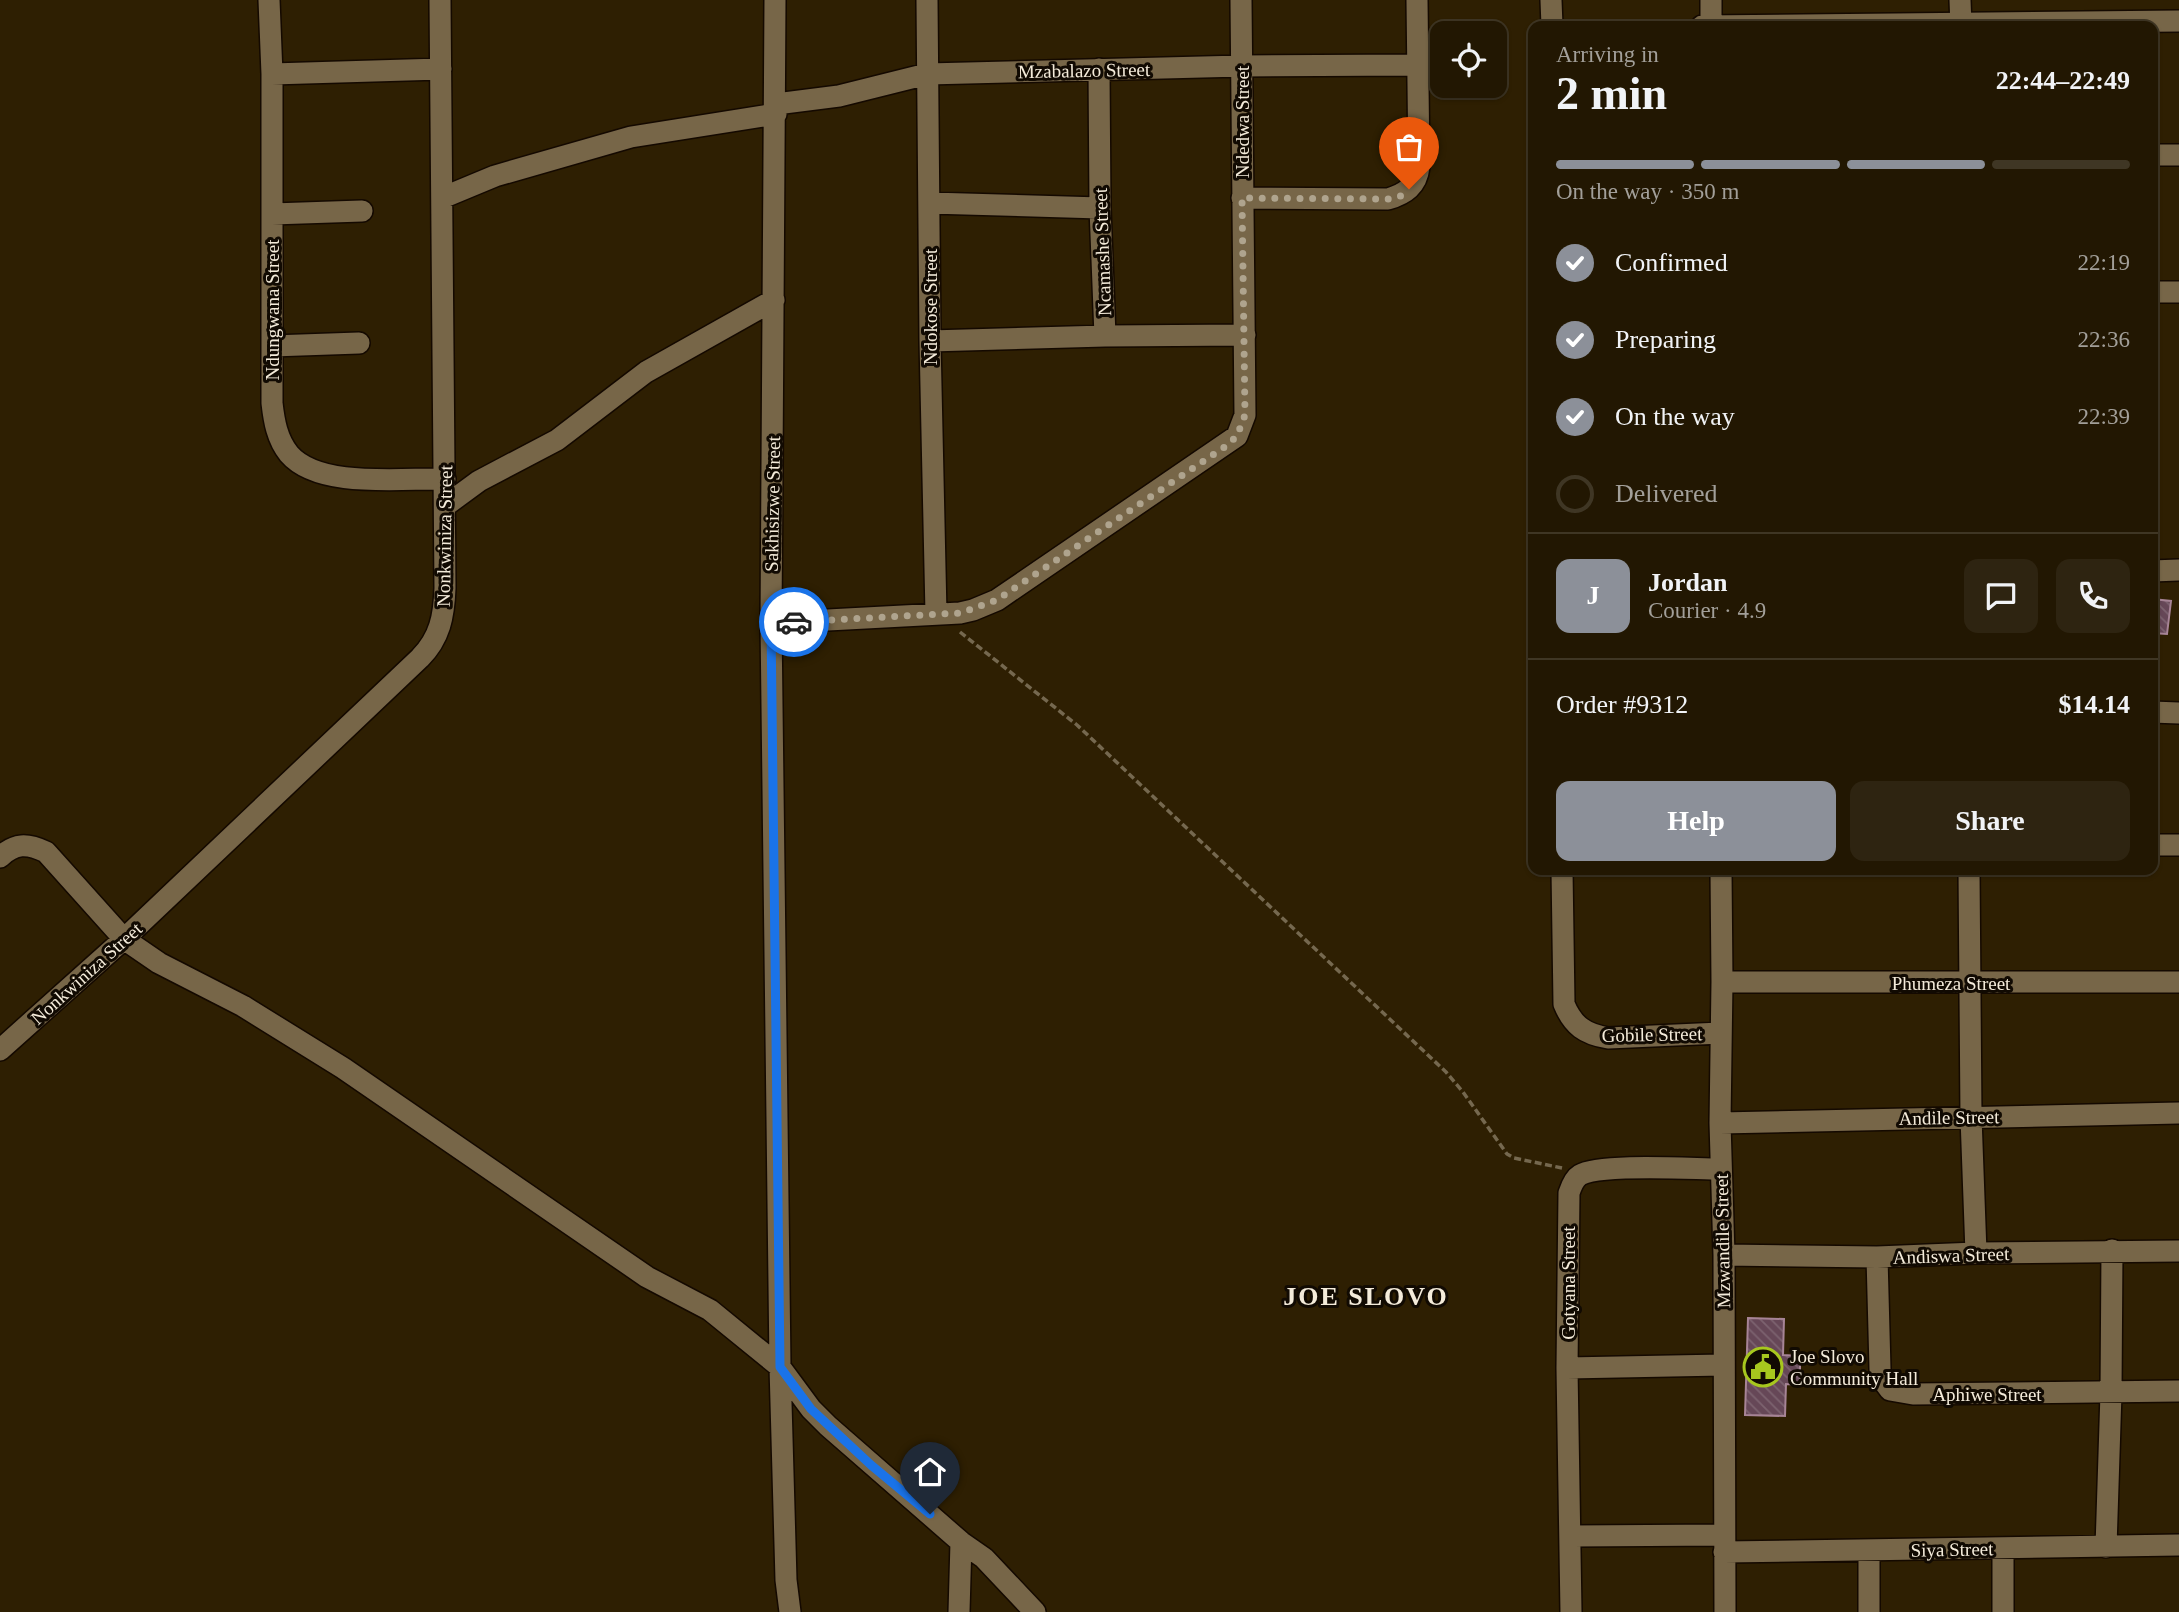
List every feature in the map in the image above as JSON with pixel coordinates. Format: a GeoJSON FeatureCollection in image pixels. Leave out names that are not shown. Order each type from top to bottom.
{"type":"FeatureCollection","features":[{"type":"Feature","properties":{"kind":"street","name":"Ndungwana Street"},"geometry":{"type":"LineString","coordinates":[[269,0],[272,74],[274,420],[284,446],[299,462],[319,473],[445,479]]}},
{"type":"Feature","properties":{"kind":"street","name":"Nonkwiniza Street"},"geometry":{"type":"LineString","coordinates":[[0,1050],[124,940],[429,649],[438,633],[444,609],[445,506],[440,0]]}},
{"type":"Feature","properties":{"kind":"street","name":"Sakhisizwe Street"},"geometry":{"type":"LineString","coordinates":[[775,0],[771,623],[780,1367],[786,1580],[790,1612]]}},
{"type":"Feature","properties":{"kind":"street","name":"Ndokose Street"},"geometry":{"type":"LineString","coordinates":[[927,0],[936,614]]}},
{"type":"Feature","properties":{"kind":"street","name":"Ndedwa Street"},"geometry":{"type":"LineString","coordinates":[[771,623],[973,610],[997,600],[1237,436],[1245,415],[1241,0]]}},
{"type":"Feature","properties":{"kind":"street"},"geometry":{"type":"LineString","coordinates":[[1242,198],[1388,199],[1401,196],[1415,182],[1418,176],[1417,0]]}},
{"type":"Feature","properties":{"kind":"street"},"geometry":{"type":"LineString","coordinates":[[1551,0],[1552,21]]}},
{"type":"Feature","properties":{"kind":"street"},"geometry":{"type":"LineString","coordinates":[[1711,0],[1712,21]]}},
{"type":"Feature","properties":{"kind":"street"},"geometry":{"type":"LineString","coordinates":[[1960,0],[1961,21]]}},
{"type":"Feature","properties":{"kind":"street"},"geometry":{"type":"LineString","coordinates":[[2158,21],[2179,21]]}},
{"type":"Feature","properties":{"kind":"street","name":"Mzabalazo Street"},"geometry":{"type":"LineString","coordinates":[[442,198],[477,182],[631,137],[839,96],[927,74],[1242,66],[1416,65]]}},
{"type":"Feature","properties":{"kind":"street"},"geometry":{"type":"LineString","coordinates":[[272,74],[441,69]]}},
{"type":"Feature","properties":{"kind":"street","name":"Ncamashe Street"},"geometry":{"type":"LineString","coordinates":[[1099,69],[1100,208],[1105,336],[1245,335]]}},
{"type":"Feature","properties":{"kind":"street"},"geometry":{"type":"LineString","coordinates":[[2158,155],[2179,155]]}},
{"type":"Feature","properties":{"kind":"street"},"geometry":{"type":"LineString","coordinates":[[930,204],[1100,208]]}},
{"type":"Feature","properties":{"kind":"street"},"geometry":{"type":"LineString","coordinates":[[272,214],[362,211]]}},
{"type":"Feature","properties":{"kind":"street"},"geometry":{"type":"LineString","coordinates":[[2158,292],[2179,292]]}},
{"type":"Feature","properties":{"kind":"street"},"geometry":{"type":"LineString","coordinates":[[445,506],[479,481],[557,440],[646,372],[774,300]]}},
{"type":"Feature","properties":{"kind":"street"},"geometry":{"type":"LineString","coordinates":[[930,341],[1105,336]]}},
{"type":"Feature","properties":{"kind":"street"},"geometry":{"type":"LineString","coordinates":[[272,346],[359,343]]}},
{"type":"Feature","properties":{"kind":"street"},"geometry":{"type":"LineString","coordinates":[[2158,571],[2179,570]]}},
{"type":"Feature","properties":{"kind":"street"},"geometry":{"type":"LineString","coordinates":[[2158,712],[2179,713]]}},
{"type":"Feature","properties":{"kind":"street"},"geometry":{"type":"LineString","coordinates":[[0,857],[19,844],[32,845],[46,852],[124,940],[159,963],[243,1006],[343,1068],[647,1277],[710,1310],[780,1367],[811,1409],[828,1426],[961,1542],[984,1558],[1035,1612]]}},
{"type":"Feature","properties":{"kind":"street"},"geometry":{"type":"LineString","coordinates":[[2158,845],[2179,845]]}},
{"type":"Feature","properties":{"kind":"street","name":"Gobile Street"},"geometry":{"type":"LineString","coordinates":[[1562,875],[1564,1004],[1570,1019],[1582,1030],[1608,1038],[1721,1033]]}},
{"type":"Feature","properties":{"kind":"street","name":"Mzwandile Street"},"geometry":{"type":"LineString","coordinates":[[1721,875],[1720,1169],[1724,1255],[1725,1612]]}},
{"type":"Feature","properties":{"kind":"street"},"geometry":{"type":"LineString","coordinates":[[1969,875],[1971,1117],[1976,1253]]}},
{"type":"Feature","properties":{"kind":"street","name":"Phumeza Street"},"geometry":{"type":"LineString","coordinates":[[1722,982],[2179,982]]}},
{"type":"Feature","properties":{"kind":"street","name":"Andile Street"},"geometry":{"type":"LineString","coordinates":[[1720,1123],[2179,1113]]}},
{"type":"Feature","properties":{"kind":"street"},"geometry":{"type":"LineString","coordinates":[[1580,1175],[1603,1168],[1720,1169]]}},
{"type":"Feature","properties":{"kind":"street","name":"Gotyana Street"},"geometry":{"type":"LineString","coordinates":[[1571,1612],[1572,1536],[1567,1368],[1569,1193],[1580,1175]]}},
{"type":"Feature","properties":{"kind":"street"},"geometry":{"type":"LineString","coordinates":[[2106,1547],[2112,1250]]}},
{"type":"Feature","properties":{"kind":"street","name":"Andiswa Street"},"geometry":{"type":"LineString","coordinates":[[1724,1255],[1877,1257],[2112,1250],[2179,1251]]}},
{"type":"Feature","properties":{"kind":"street","name":"Aphiwe Street"},"geometry":{"type":"LineString","coordinates":[[1877,1257],[1880,1369],[1881,1378],[1890,1390],[1913,1394],[2179,1391]]}},
{"type":"Feature","properties":{"kind":"street"},"geometry":{"type":"LineString","coordinates":[[1567,1368],[1723,1365]]}},
{"type":"Feature","properties":{"kind":"street","name":"Siya Street"},"geometry":{"type":"LineString","coordinates":[[1572,1536],[1869,1550],[2179,1545]]}},
{"type":"Feature","properties":{"kind":"street"},"geometry":{"type":"LineString","coordinates":[[959,1612],[961,1542]]}},
{"type":"Feature","properties":{"kind":"street"},"geometry":{"type":"LineString","coordinates":[[2003,1549],[2003,1612]]}},
{"type":"Feature","properties":{"kind":"street"},"geometry":{"type":"LineString","coordinates":[[1869,1550],[1869,1612]]}},
{"type":"Feature","properties":{"kind":"path"},"geometry":{"type":"LineString","coordinates":[[936,614],[1077,725],[1426,1053],[1463,1092],[1507,1154],[1580,1175]]}},
{"type":"Feature","properties":{"kind":"building"},"geometry":{"type":"Polygon","coordinates":[[[2158,600],[2171,601],[2167,634],[2158,633],[2158,600]]]}},
{"type":"Feature","properties":{"kind":"building"},"geometry":{"type":"Polygon","coordinates":[[[1748,1318],[1784,1319],[1783,1355],[1800,1356],[1800,1385],[1786,1384],[1785,1416],[1745,1415],[1748,1318]]]}},
{"type":"Feature","properties":{"kind":"way so far"},"geometry":{"type":"LineString","coordinates":[[794,622],[960,613],[973,610],[997,600],[1226,446],[1237,436],[1245,415],[1242,198],[1388,199],[1401,196],[1409,189]]}},
{"type":"Feature","properties":{"kind":"place","name":"Joe Slovo Community Hall"},"geometry":{"type":"Point","coordinates":[1763,1367]}},
{"type":"Feature","properties":{"kind":"district","name":"JOE SLOVO"},"geometry":{"type":"Point","coordinates":[1366,1296]}},
{"type":"Feature","properties":{"kind":"route"},"geometry":{"type":"LineString","coordinates":[[794,622],[771,623],[780,1367],[811,1409],[828,1426],[930,1514]]}}]}
